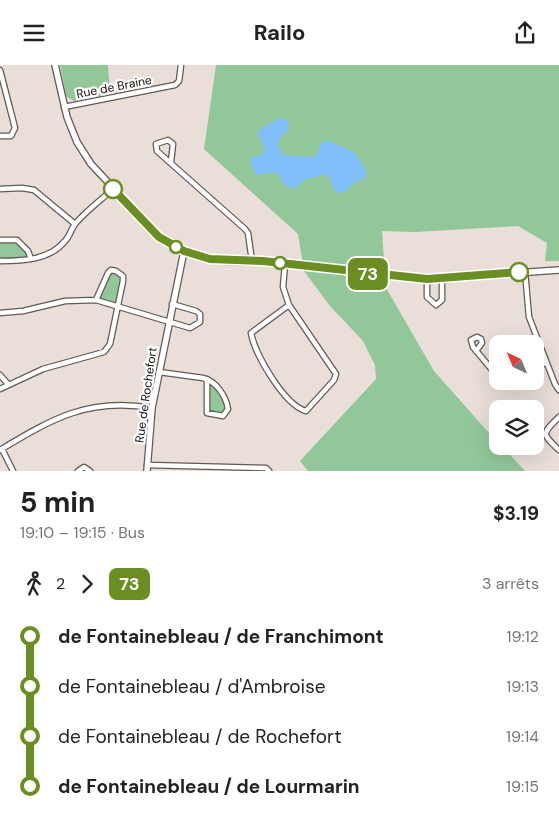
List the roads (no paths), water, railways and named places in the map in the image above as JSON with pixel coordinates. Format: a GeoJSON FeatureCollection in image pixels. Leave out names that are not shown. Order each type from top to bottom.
{"type":"FeatureCollection","features":[{"type":"Feature","properties":{"kind":"street"},"geometry":{"type":"LineString","coordinates":[[55,65],[64,107],[74,135],[83,152],[113,189],[159,237],[184,251],[210,259],[285,264],[427,279],[559,270]]}},
{"type":"Feature","properties":{"kind":"street","name":"Rue de Braine"},"geometry":{"type":"LineString","coordinates":[[64,107],[175,85],[179,81],[181,65]]}},
{"type":"Feature","properties":{"kind":"street"},"geometry":{"type":"LineString","coordinates":[[0,70],[2,84],[15,127],[12,136],[0,136]]}},
{"type":"Feature","properties":{"kind":"street"},"geometry":{"type":"LineString","coordinates":[[171,162],[173,144],[168,140],[160,141],[156,145],[157,151],[245,229],[248,233],[252,261]]}},
{"type":"Feature","properties":{"kind":"street"},"geometry":{"type":"LineString","coordinates":[[0,189],[22,188],[34,190],[75,224]]}},
{"type":"Feature","properties":{"kind":"street"},"geometry":{"type":"LineString","coordinates":[[0,261],[44,257],[56,250],[68,238],[75,224],[113,189]]}},
{"type":"Feature","properties":{"kind":"street"},"geometry":{"type":"LineString","coordinates":[[0,240],[17,239],[28,251],[31,259]]}},
{"type":"Feature","properties":{"kind":"street","name":"Rue de Rochefort"},"geometry":{"type":"LineString","coordinates":[[147,468],[152,408],[184,251]]}},
{"type":"Feature","properties":{"kind":"street"},"geometry":{"type":"LineString","coordinates":[[285,264],[283,287],[289,305],[336,374],[334,380],[306,411],[295,405],[266,369],[251,333],[289,305]]}},
{"type":"Feature","properties":{"kind":"street"},"geometry":{"type":"LineString","coordinates":[[0,389],[43,369],[104,352],[110,344],[123,281],[122,276],[116,271],[111,270],[96,300]]}},
{"type":"Feature","properties":{"kind":"street"},"geometry":{"type":"LineString","coordinates":[[525,271],[528,312],[546,363],[559,390]]}},
{"type":"Feature","properties":{"kind":"street"},"geometry":{"type":"LineString","coordinates":[[427,279],[427,297],[436,305],[443,299],[442,279]]}},
{"type":"Feature","properties":{"kind":"street"},"geometry":{"type":"LineString","coordinates":[[0,313],[22,311],[65,301],[96,300],[190,328],[196,326],[201,318],[200,314],[196,311],[172,305]]}},
{"type":"Feature","properties":{"kind":"street"},"geometry":{"type":"LineString","coordinates":[[476,351],[489,366]]}},
{"type":"Feature","properties":{"kind":"street"},"geometry":{"type":"LineString","coordinates":[[159,372],[207,379],[218,387],[227,403],[228,409],[223,416],[208,413],[207,379]]}},
{"type":"Feature","properties":{"kind":"street"},"geometry":{"type":"LineString","coordinates":[[0,375],[8,384]]}},
{"type":"Feature","properties":{"kind":"street"},"geometry":{"type":"LineString","coordinates":[[13,471],[1,450],[50,421],[80,411],[112,405],[152,408]]}},
{"type":"Feature","properties":{"kind":"street"},"geometry":{"type":"LineString","coordinates":[[559,417],[546,429],[545,434],[546,438],[559,450]]}},
{"type":"Feature","properties":{"kind":"street"},"geometry":{"type":"LineString","coordinates":[[78,471],[84,467],[90,471]]}},
{"type":"Feature","properties":{"kind":"street"},"geometry":{"type":"LineString","coordinates":[[147,468],[266,468],[269,471]]}},
{"type":"Feature","properties":{"kind":"water"},"geometry":{"type":"Polygon","coordinates":[[[280,118],[287,119],[289,125],[288,130],[278,140],[278,146],[283,155],[313,157],[317,155],[320,145],[327,140],[354,152],[366,170],[367,174],[364,179],[355,182],[346,191],[339,193],[334,190],[326,174],[304,180],[295,189],[283,184],[276,172],[258,175],[254,172],[250,162],[252,157],[262,155],[264,149],[257,134],[259,130],[280,118]]]}}]}
